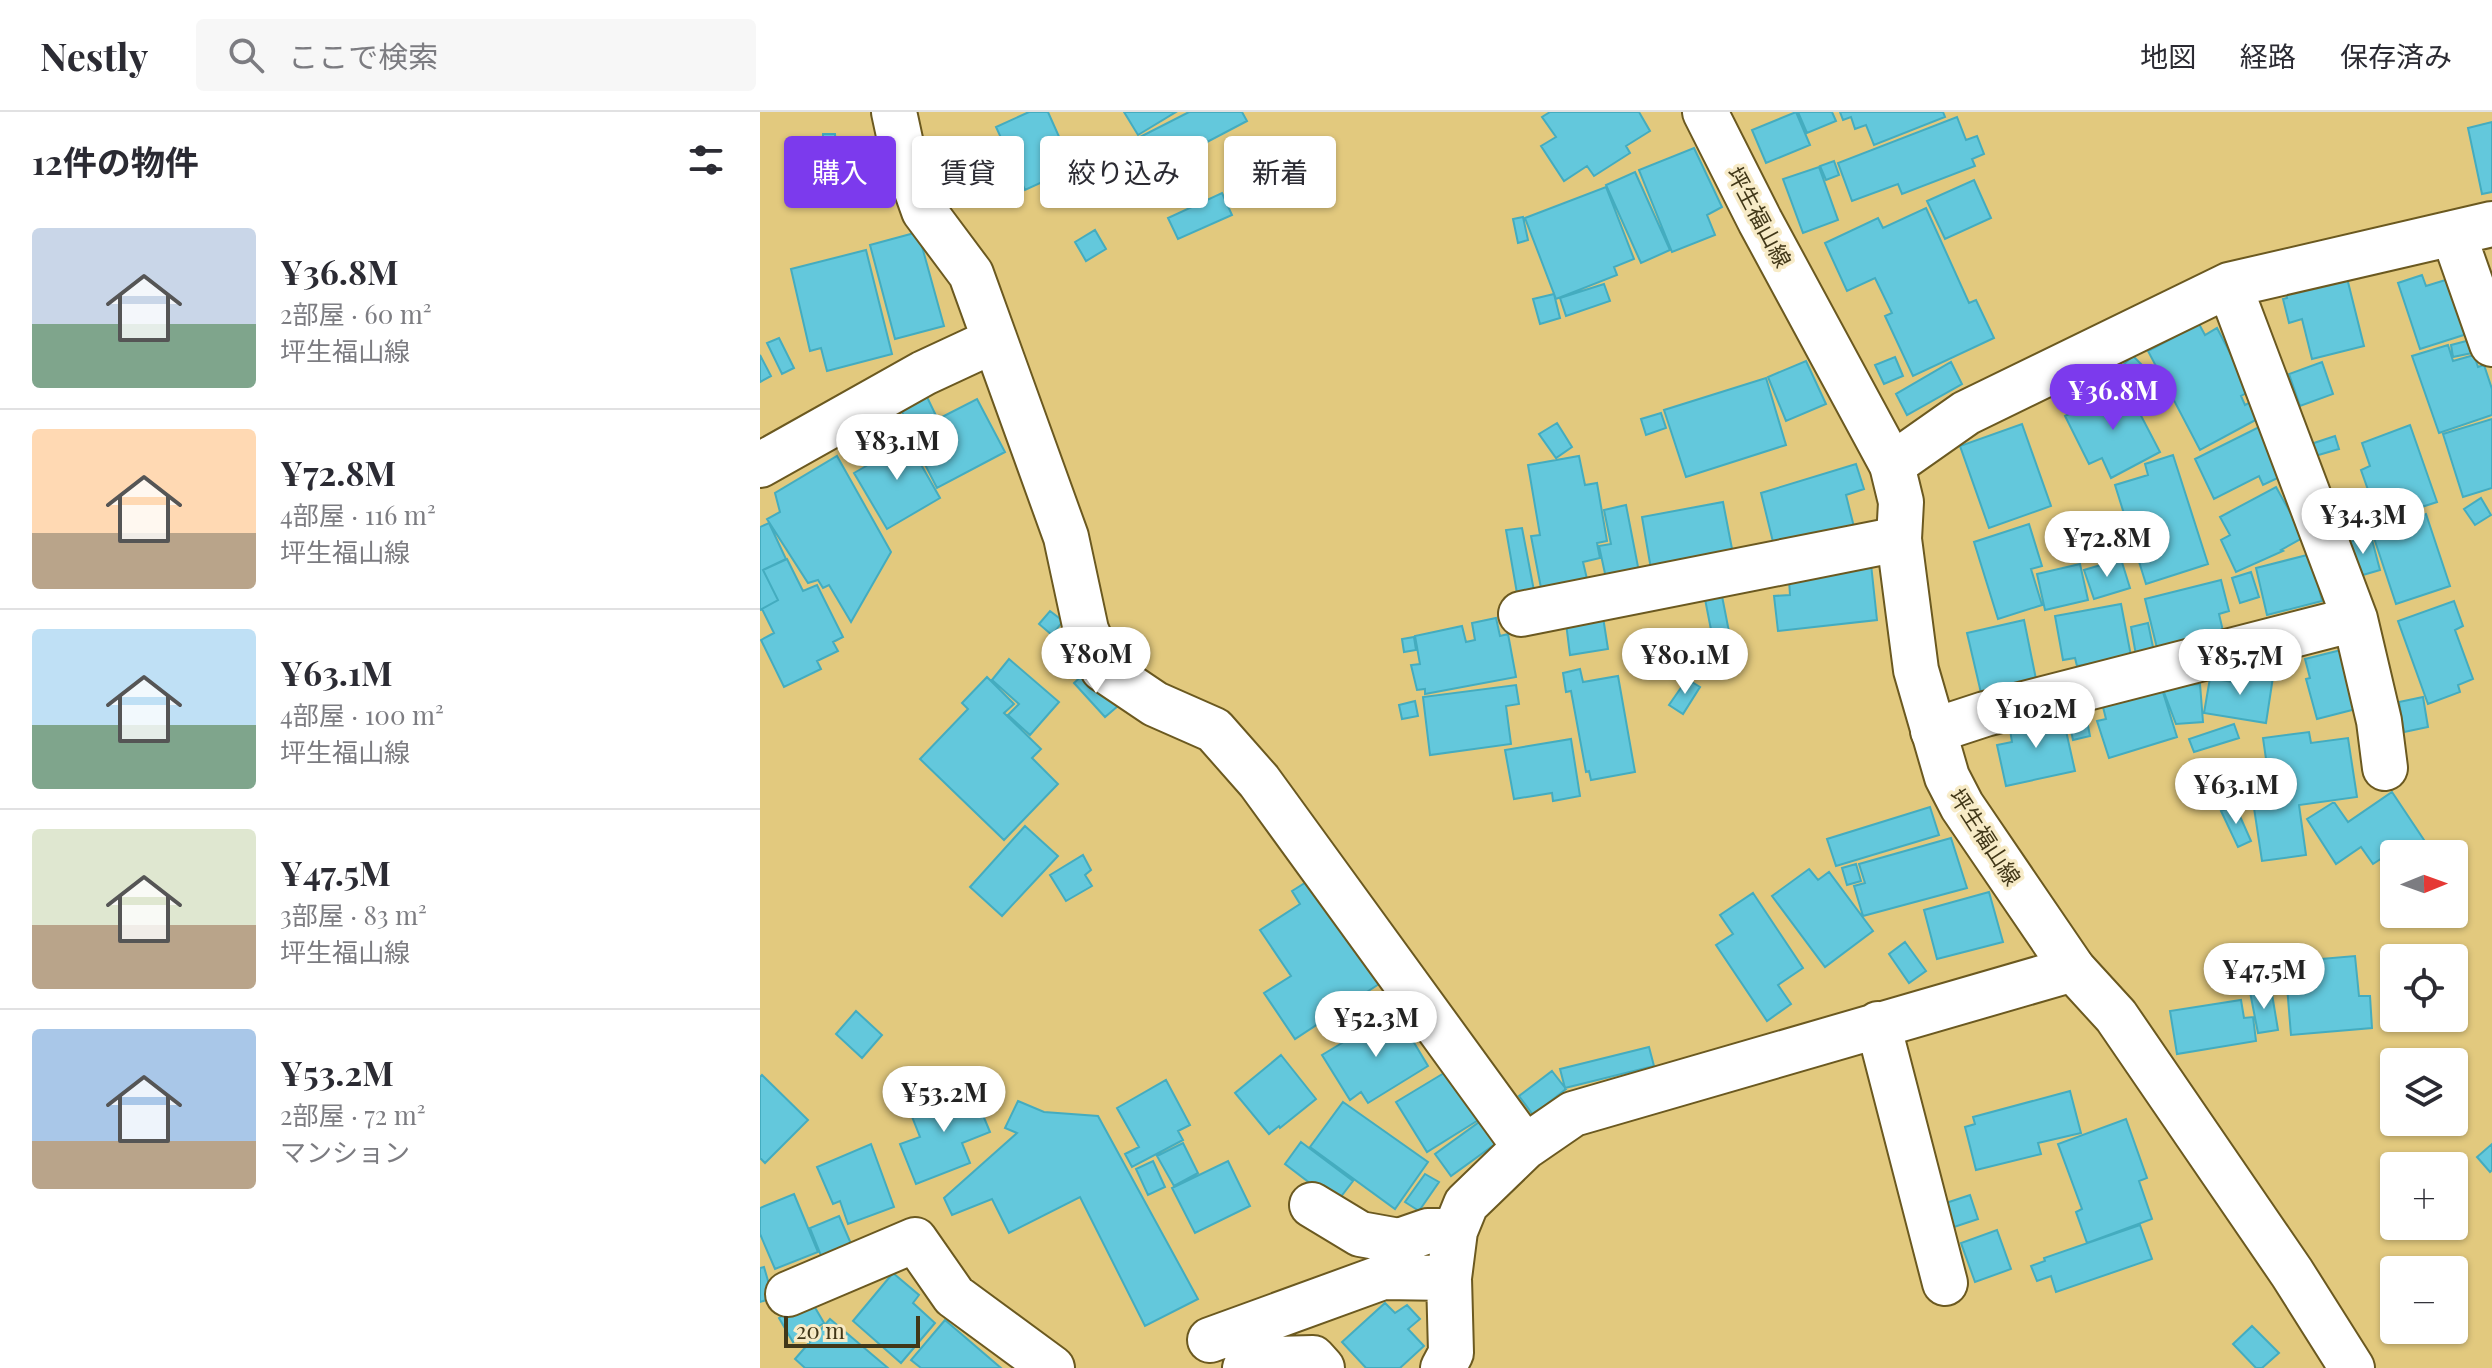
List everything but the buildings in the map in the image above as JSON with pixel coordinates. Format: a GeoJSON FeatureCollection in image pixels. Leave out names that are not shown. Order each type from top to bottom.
{"type":"FeatureCollection","features":[{"type":"Feature","properties":{"kind":"street"},"geometry":{"type":"LineString","coordinates":[[894,112],[902,149],[924,211],[971,274],[1066,537],[1086,630],[1103,669],[1155,704],[1214,730],[1259,781],[1525,1147]]}},
{"type":"Feature","properties":{"kind":"street","name":"坪生福山線"},"geometry":{"type":"LineString","coordinates":[[1705,112],[1760,221],[1892,465],[1901,502],[1899,539],[1907,581],[1916,670],[1947,777],[1962,806],[2073,969],[2116,1016],[2292,1273],[2352,1368]]}},
{"type":"Feature","properties":{"kind":"street"},"geometry":{"type":"LineString","coordinates":[[1892,465],[1966,413],[2229,285],[2472,229],[2492,344]]}},
{"type":"Feature","properties":{"kind":"street"},"geometry":{"type":"LineString","coordinates":[[2229,285],[2355,619],[2379,721],[2385,768]]}},
{"type":"Feature","properties":{"kind":"street"},"geometry":{"type":"LineString","coordinates":[[760,465],[924,373],[995,340]]}},
{"type":"Feature","properties":{"kind":"street"},"geometry":{"type":"LineString","coordinates":[[1521,614],[1899,539]]}},
{"type":"Feature","properties":{"kind":"street"},"geometry":{"type":"LineString","coordinates":[[1933,731],[1985,714],[2355,619]]}},
{"type":"Feature","properties":{"kind":"street"},"geometry":{"type":"LineString","coordinates":[[1443,1368],[1451,1353],[1449,1278],[1455,1231],[1466,1204],[1525,1147],[1573,1114],[2073,969]]}},
{"type":"Feature","properties":{"kind":"street"},"geometry":{"type":"LineString","coordinates":[[1878,1024],[1945,1283]]}},
{"type":"Feature","properties":{"kind":"street"},"geometry":{"type":"LineString","coordinates":[[1312,1205],[1360,1234],[1373,1237],[1399,1241],[1428,1231],[1455,1231]]}},
{"type":"Feature","properties":{"kind":"street"},"geometry":{"type":"LineString","coordinates":[[788,1294],[915,1240],[954,1296],[1052,1368]]}},
{"type":"Feature","properties":{"kind":"street"},"geometry":{"type":"LineString","coordinates":[[1210,1340],[1383,1277],[1449,1278]]}},
{"type":"Feature","properties":{"kind":"street"},"geometry":{"type":"LineString","coordinates":[[1245,1368],[1276,1359],[1313,1358],[1322,1368]]}}]}
